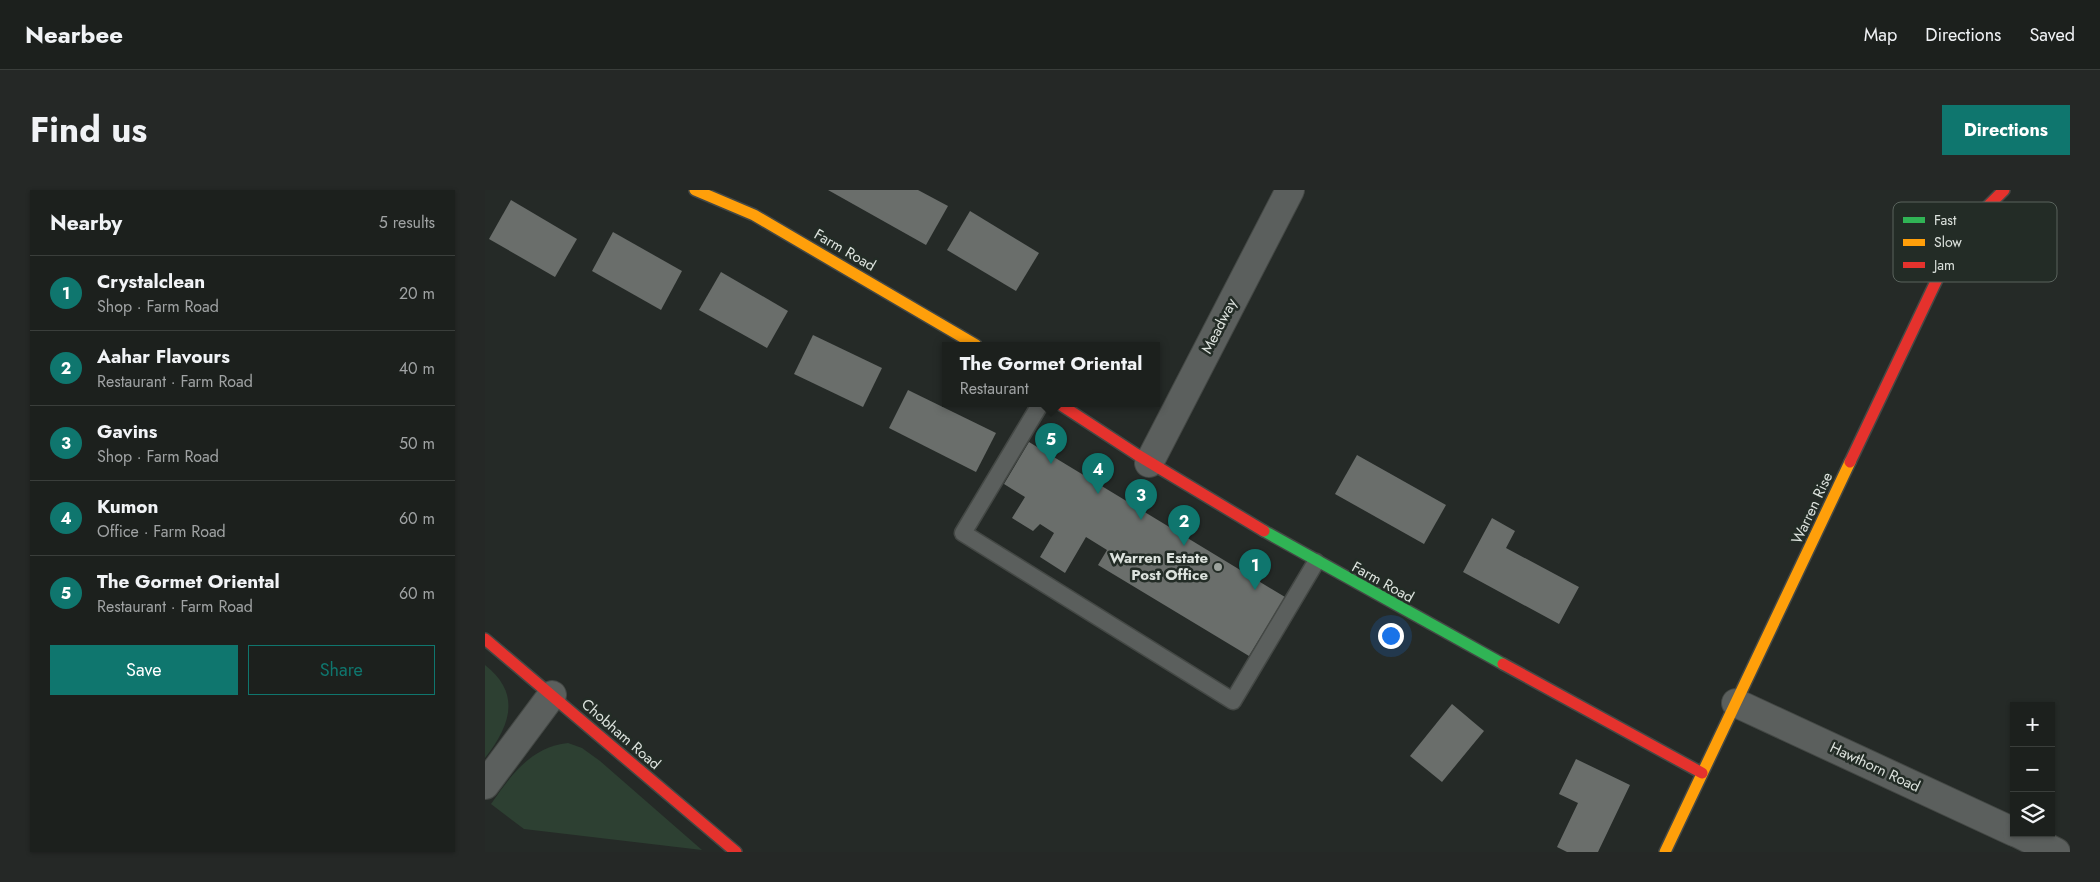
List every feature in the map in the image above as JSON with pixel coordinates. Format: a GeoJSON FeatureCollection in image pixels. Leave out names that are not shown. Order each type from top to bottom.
{"type":"FeatureCollection","features":[{"type":"Feature","properties":{"kind":"street","name":"Farm Road"},"geometry":{"type":"LineString","coordinates":[[695,190],[755,216],[971,342]]}},
{"type":"Feature","properties":{"kind":"street","name":"Meadway"},"geometry":{"type":"LineString","coordinates":[[1149,463],[1290,190]]}},
{"type":"Feature","properties":{"kind":"street","name":"Warren Rise"},"geometry":{"type":"LineString","coordinates":[[1992,202],[2004,190]]}},
{"type":"Feature","properties":{"kind":"street","name":"Warren Rise"},"geometry":{"type":"LineString","coordinates":[[1665,852],[1936,282]]}},
{"type":"Feature","properties":{"kind":"street","name":"Farm Road"},"geometry":{"type":"LineString","coordinates":[[1064,407],[1149,463],[1316,562],[1702,773]]}},
{"type":"Feature","properties":{"kind":"street","name":"Chobham Road"},"geometry":{"type":"LineString","coordinates":[[485,639],[736,852]]}},
{"type":"Feature","properties":{"kind":"street"},"geometry":{"type":"LineString","coordinates":[[485,785],[552,695]]}},
{"type":"Feature","properties":{"kind":"street","name":"Hawthorn Road"},"geometry":{"type":"LineString","coordinates":[[1736,703],[2010,831]]}},
{"type":"Feature","properties":{"kind":"street","name":"Hawthorn Road"},"geometry":{"type":"LineString","coordinates":[[2024,837],[2056,852]]}},
{"type":"Feature","properties":{"kind":"lane"},"geometry":{"type":"LineString","coordinates":[[1039,407],[963,534],[1233,701],[1316,562]]}},
{"type":"Feature","properties":{"kind":"green space"},"geometry":{"type":"Polygon","coordinates":[[[485,665],[497,676],[504,687],[508,699],[508,710],[501,734],[485,758],[485,665]]]}},
{"type":"Feature","properties":{"kind":"green space"},"geometry":{"type":"Polygon","coordinates":[[[568,743],[582,748],[600,761],[702,850],[524,829],[491,804],[514,773],[533,756],[543,750],[568,743]]]}},
{"type":"Feature","properties":{"kind":"building"},"geometry":{"type":"Polygon","coordinates":[[[828,190],[918,190],[948,206],[926,245],[828,190]]]}},
{"type":"Feature","properties":{"kind":"building"},"geometry":{"type":"Polygon","coordinates":[[[511,200],[577,239],[555,277],[489,239],[511,200]]]}},
{"type":"Feature","properties":{"kind":"building"},"geometry":{"type":"Polygon","coordinates":[[[970,211],[1039,253],[1016,291],[947,250],[970,211]]]}},
{"type":"Feature","properties":{"kind":"building"},"geometry":{"type":"Polygon","coordinates":[[[613,232],[682,271],[661,310],[592,271],[613,232]]]}},
{"type":"Feature","properties":{"kind":"building"},"geometry":{"type":"Polygon","coordinates":[[[721,272],[788,311],[767,348],[699,310],[721,272]]]}},
{"type":"Feature","properties":{"kind":"building"},"geometry":{"type":"Polygon","coordinates":[[[813,335],[882,368],[863,407],[794,374],[813,335]]]}},
{"type":"Feature","properties":{"kind":"building"},"geometry":{"type":"Polygon","coordinates":[[[908,390],[996,433],[976,472],[889,428],[908,390]]]}},
{"type":"Feature","properties":{"kind":"building"},"geometry":{"type":"Polygon","coordinates":[[[1029,442],[1285,597],[1249,656],[1098,565],[1107,550],[1086,537],[1065,573],[1040,557],[1054,533],[1040,524],[1033,531],[1012,518],[1025,497],[1004,484],[1029,442]]]}},
{"type":"Feature","properties":{"kind":"building"},"geometry":{"type":"Polygon","coordinates":[[[1357,455],[1446,505],[1424,544],[1335,494],[1357,455]]]}},
{"type":"Feature","properties":{"kind":"building"},"geometry":{"type":"Polygon","coordinates":[[[1492,518],[1515,531],[1506,548],[1579,587],[1559,624],[1463,572],[1492,518]]]}},
{"type":"Feature","properties":{"kind":"building"},"geometry":{"type":"Polygon","coordinates":[[[1452,704],[1484,731],[1442,782],[1410,756],[1452,704]]]}},
{"type":"Feature","properties":{"kind":"building"},"geometry":{"type":"Polygon","coordinates":[[[1576,759],[1630,785],[1598,852],[1567,852],[1557,847],[1578,803],[1559,794],[1576,759]]]}},
{"type":"Feature","properties":{"kind":"traffic: fast"},"geometry":{"type":"LineString","coordinates":[[1264,531],[1503,664]]}},
{"type":"Feature","properties":{"kind":"traffic: slow"},"geometry":{"type":"LineString","coordinates":[[695,190],[754,215],[971,342]]}},
{"type":"Feature","properties":{"kind":"traffic: slow"},"geometry":{"type":"LineString","coordinates":[[1665,852],[1850,462]]}},
{"type":"Feature","properties":{"kind":"traffic: jam"},"geometry":{"type":"LineString","coordinates":[[1992,202],[2004,190]]}},
{"type":"Feature","properties":{"kind":"traffic: jam"},"geometry":{"type":"LineString","coordinates":[[1850,462],[1936,282]]}},
{"type":"Feature","properties":{"kind":"traffic: jam"},"geometry":{"type":"LineString","coordinates":[[1064,407],[1136,454],[1264,531]]}},
{"type":"Feature","properties":{"kind":"traffic: jam"},"geometry":{"type":"LineString","coordinates":[[485,639],[736,852]]}},
{"type":"Feature","properties":{"kind":"traffic: jam"},"geometry":{"type":"LineString","coordinates":[[1503,664],[1702,773]]}},
{"type":"Feature","properties":{"kind":"place","name":"The Gormet Oriental"},"geometry":{"type":"Point","coordinates":[1051,464]}},
{"type":"Feature","properties":{"kind":"place","name":"Kumon"},"geometry":{"type":"Point","coordinates":[1098,494]}},
{"type":"Feature","properties":{"kind":"place","name":"Gavins"},"geometry":{"type":"Point","coordinates":[1141,520]}},
{"type":"Feature","properties":{"kind":"place","name":"Aahar Flavours"},"geometry":{"type":"Point","coordinates":[1184,546]}},
{"type":"Feature","properties":{"kind":"place","name":"Warren Estate Post Office"},"geometry":{"type":"Point","coordinates":[1218,567]}},
{"type":"Feature","properties":{"kind":"place","name":"Crystalclean"},"geometry":{"type":"Point","coordinates":[1255,590]}}]}
